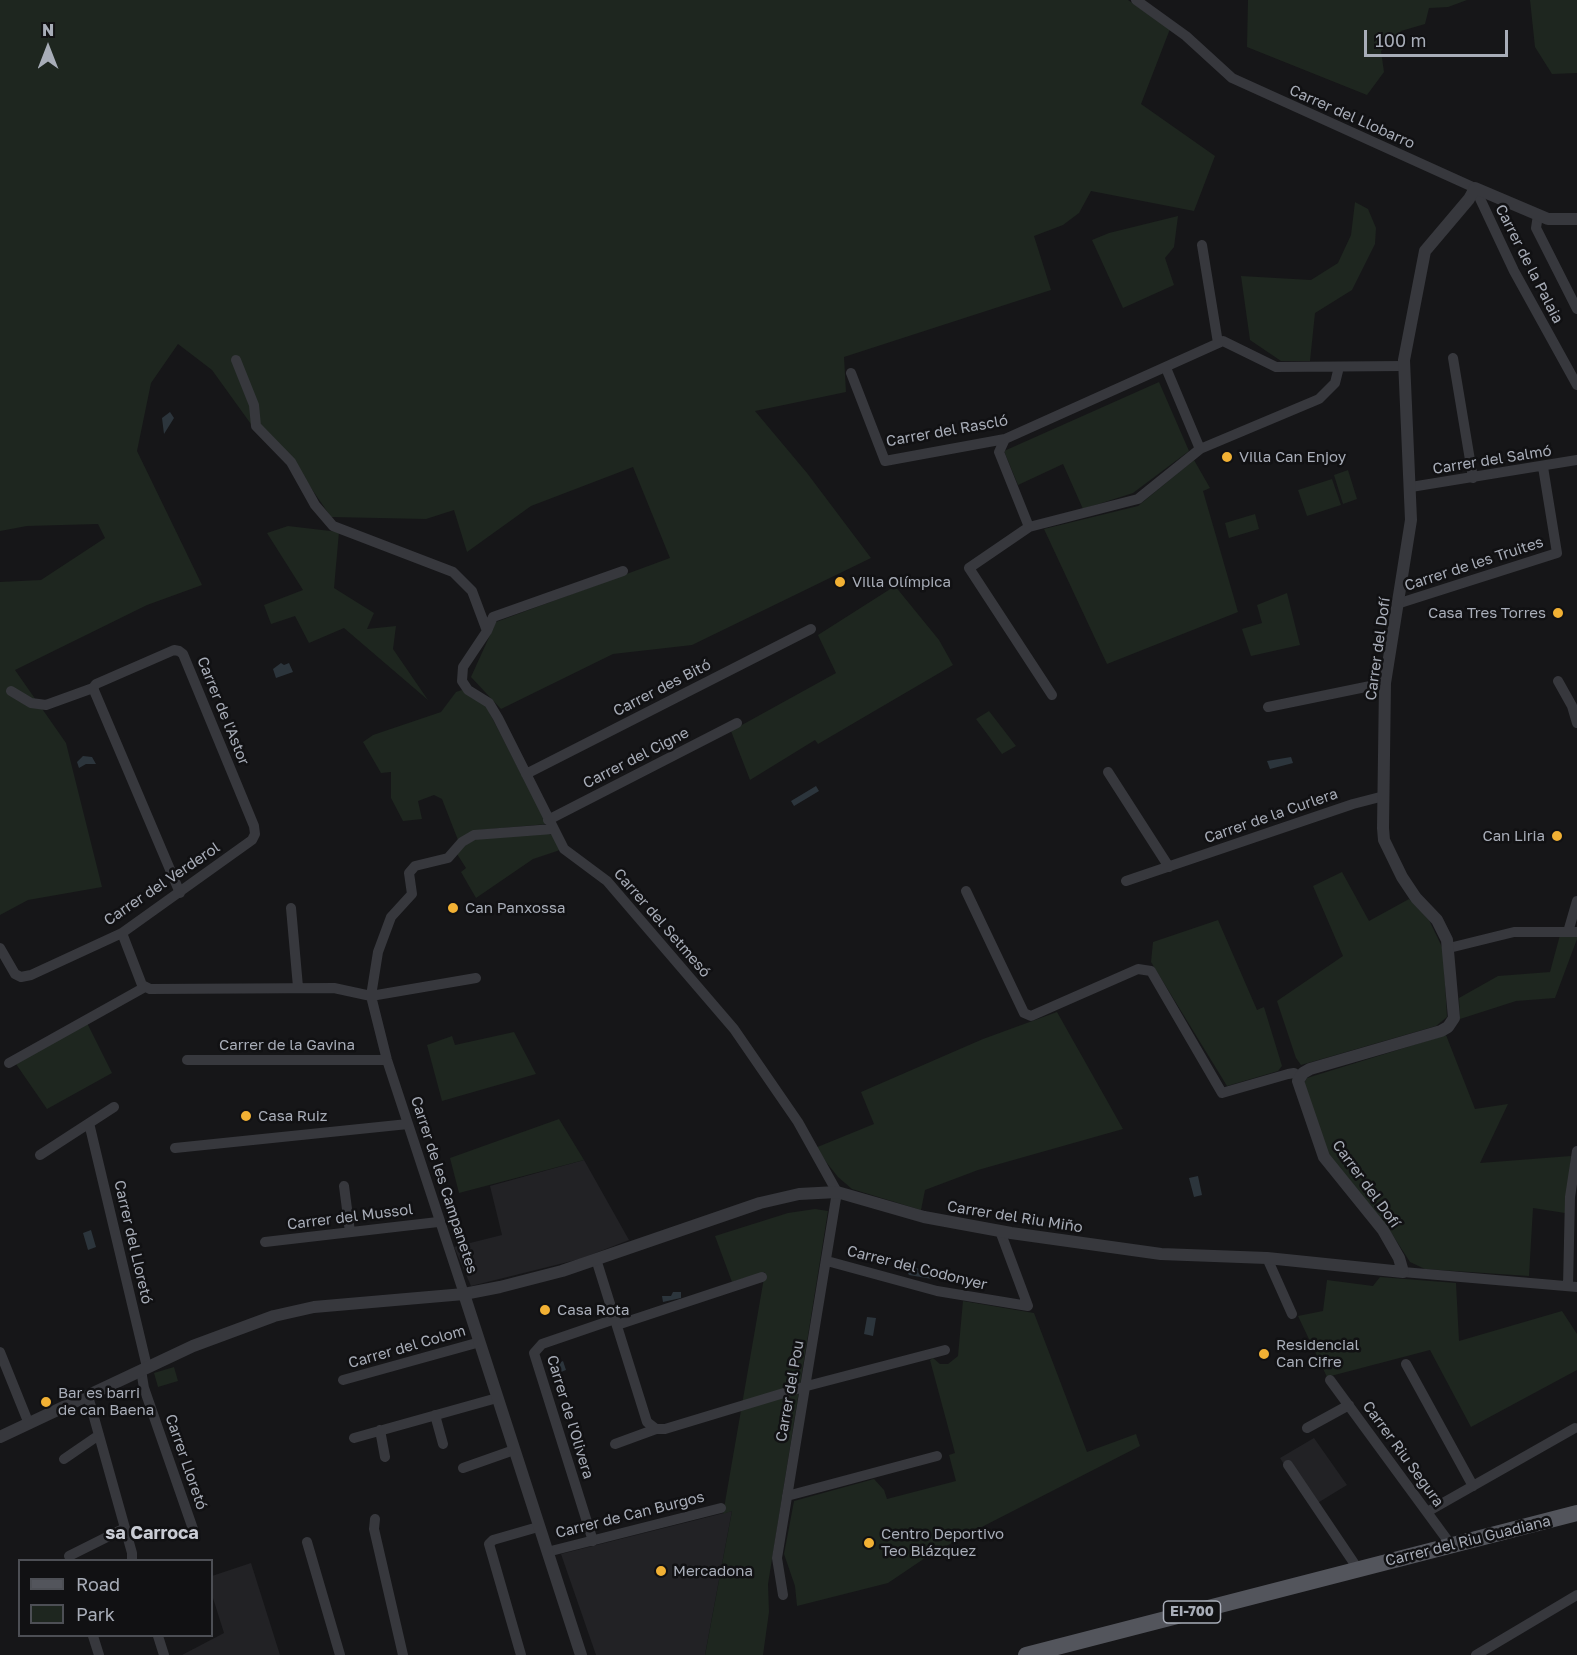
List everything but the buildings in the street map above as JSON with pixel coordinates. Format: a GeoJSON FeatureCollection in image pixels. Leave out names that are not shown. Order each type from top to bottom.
{"type":"FeatureCollection","features":[{"type":"Feature","properties":{"kind":"main road","name":"Carrer del Riu Guadiana"},"geometry":{"type":"LineString","coordinates":[[1358,1569],[1577,1513]]}},
{"type":"Feature","properties":{"kind":"main road","name":"EI-700"},"geometry":{"type":"LineString","coordinates":[[1026,1655],[1358,1569]]}},
{"type":"Feature","properties":{"kind":"street","name":"Carrer del Llobarro"},"geometry":{"type":"LineString","coordinates":[[1136,0],[1186,36],[1232,78],[1538,215],[1548,219],[1577,219]]}},
{"type":"Feature","properties":{"kind":"street","name":"Carrer del Dofí"},"geometry":{"type":"LineString","coordinates":[[1403,1272],[1399,1258],[1383,1230],[1324,1157],[1299,1087],[1300,1077],[1310,1069],[1448,1027],[1454,1011],[1449,948],[1437,920],[1412,892],[1384,840],[1385,683],[1400,603],[1410,526],[1411,487],[1403,366],[1425,251],[1469,199],[1475,188]]}},
{"type":"Feature","properties":{"kind":"street","name":"Carrer de la Palaia"},"geometry":{"type":"LineString","coordinates":[[1475,188],[1514,271],[1577,384]]}},
{"type":"Feature","properties":{"kind":"street"},"geometry":{"type":"LineString","coordinates":[[1538,215],[1536,228],[1577,309]]}},
{"type":"Feature","properties":{"kind":"street"},"geometry":{"type":"LineString","coordinates":[[1202,245],[1218,343],[1223,341],[1276,368],[1403,366]]}},
{"type":"Feature","properties":{"kind":"street","name":"Carrer del Rascló"},"geometry":{"type":"LineString","coordinates":[[851,373],[885,461],[1005,439],[1218,343]]}},
{"type":"Feature","properties":{"kind":"street"},"geometry":{"type":"LineString","coordinates":[[1453,358],[1473,478]]}},
{"type":"Feature","properties":{"kind":"street"},"geometry":{"type":"LineString","coordinates":[[236,360],[254,405],[256,426],[291,462],[315,505],[333,526],[453,572],[472,591],[487,631]]}},
{"type":"Feature","properties":{"kind":"street"},"geometry":{"type":"LineString","coordinates":[[1052,694],[969,568],[1029,527],[1138,499],[1200,449],[1319,399],[1335,383],[1339,367]]}},
{"type":"Feature","properties":{"kind":"street"},"geometry":{"type":"LineString","coordinates":[[1166,368],[1200,449]]}},
{"type":"Feature","properties":{"kind":"street"},"geometry":{"type":"LineString","coordinates":[[1005,439],[999,452],[1029,527]]}},
{"type":"Feature","properties":{"kind":"street","name":"Carrer del Salmó"},"geometry":{"type":"LineString","coordinates":[[1411,487],[1577,460]]}},
{"type":"Feature","properties":{"kind":"street","name":"Carrer de les Truites"},"geometry":{"type":"LineString","coordinates":[[1400,603],[1557,553],[1543,467]]}},
{"type":"Feature","properties":{"kind":"street"},"geometry":{"type":"LineString","coordinates":[[487,631],[493,617],[623,571]]}},
{"type":"Feature","properties":{"kind":"street","name":"Carrer des Bitó"},"geometry":{"type":"LineString","coordinates":[[526,774],[812,629]]}},
{"type":"Feature","properties":{"kind":"street","name":"Carrer del Setmesó"},"geometry":{"type":"LineString","coordinates":[[487,631],[464,667],[462,681],[468,690],[489,703],[564,849],[607,881],[734,1029],[798,1122],[837,1192]]}},
{"type":"Feature","properties":{"kind":"street","name":"Carrer de l'Astor"},"geometry":{"type":"LineString","coordinates":[[11,691],[31,703],[46,705],[93,688],[96,684],[174,650],[183,654],[254,826],[252,840]]}},
{"type":"Feature","properties":{"kind":"street"},"geometry":{"type":"LineString","coordinates":[[1558,681],[1572,706],[1577,723]]}},
{"type":"Feature","properties":{"kind":"street"},"geometry":{"type":"LineString","coordinates":[[1268,707],[1385,683]]}},
{"type":"Feature","properties":{"kind":"street"},"geometry":{"type":"LineString","coordinates":[[93,688],[180,893]]}},
{"type":"Feature","properties":{"kind":"street","name":"Carrer del Cigne"},"geometry":{"type":"LineString","coordinates":[[550,824],[737,723]]}},
{"type":"Feature","properties":{"kind":"street"},"geometry":{"type":"LineString","coordinates":[[1108,772],[1169,867]]}},
{"type":"Feature","properties":{"kind":"street","name":"Carrer de la Curlera"},"geometry":{"type":"LineString","coordinates":[[1126,881],[1353,804],[1384,796]]}},
{"type":"Feature","properties":{"kind":"street"},"geometry":{"type":"LineString","coordinates":[[371,996],[378,952],[391,917],[412,894],[410,869],[448,858],[462,842],[474,835],[550,824]]}},
{"type":"Feature","properties":{"kind":"street","name":"Carrer del Verderol"},"geometry":{"type":"LineString","coordinates":[[0,948],[15,974],[21,977],[31,975],[122,933],[252,840]]}},
{"type":"Feature","properties":{"kind":"street","name":"Carrer del Dofí"},"geometry":{"type":"LineString","coordinates":[[966,891],[1024,1013],[1031,1016],[1138,969],[1151,971],[1222,1093],[1288,1074],[1294,1073],[1300,1077]]}},
{"type":"Feature","properties":{"kind":"street"},"geometry":{"type":"LineString","coordinates":[[1449,948],[1514,932],[1572,932],[1577,901]]}},
{"type":"Feature","properties":{"kind":"street"},"geometry":{"type":"LineString","coordinates":[[291,908],[298,987]]}},
{"type":"Feature","properties":{"kind":"street"},"geometry":{"type":"LineString","coordinates":[[122,933],[145,987]]}},
{"type":"Feature","properties":{"kind":"street"},"geometry":{"type":"LineString","coordinates":[[9,1063],[145,987],[334,988],[371,996],[476,978]]}},
{"type":"Feature","properties":{"kind":"street","name":"Carrer de les Campanetes"},"geometry":{"type":"LineString","coordinates":[[371,996],[387,1060],[438,1222],[480,1342],[581,1655]]}},
{"type":"Feature","properties":{"kind":"street","name":"Carrer de la Gavina"},"geometry":{"type":"LineString","coordinates":[[187,1060],[387,1060]]}},
{"type":"Feature","properties":{"kind":"street"},"geometry":{"type":"LineString","coordinates":[[40,1155],[114,1107]]}},
{"type":"Feature","properties":{"kind":"street","name":"Carrer del Lloretó"},"geometry":{"type":"LineString","coordinates":[[89,1124],[144,1368]]}},
{"type":"Feature","properties":{"kind":"street"},"geometry":{"type":"LineString","coordinates":[[175,1148],[408,1124]]}},
{"type":"Feature","properties":{"kind":"street"},"geometry":{"type":"LineString","coordinates":[[1572,1287],[1570,1197],[1577,1151]]}},
{"type":"Feature","properties":{"kind":"street"},"geometry":{"type":"LineString","coordinates":[[344,1186],[350,1232]]}},
{"type":"Feature","properties":{"kind":"street","name":"Carrer del Riu Miño"},"geometry":{"type":"LineString","coordinates":[[0,1437],[193,1346],[274,1316],[314,1307],[464,1294],[544,1276],[777,1198],[837,1192],[924,1217],[1000,1231],[1161,1254],[1267,1258],[1572,1287]]}},
{"type":"Feature","properties":{"kind":"street","name":"Carrer del Pou"},"geometry":{"type":"LineString","coordinates":[[783,1595],[777,1558],[837,1192]]}},
{"type":"Feature","properties":{"kind":"street","name":"Carrer del Mussol"},"geometry":{"type":"LineString","coordinates":[[266,1242],[438,1222]]}},
{"type":"Feature","properties":{"kind":"street","name":"Carrer del Codonyer"},"geometry":{"type":"LineString","coordinates":[[826,1260],[937,1291],[1028,1306],[1000,1231]]}},
{"type":"Feature","properties":{"kind":"street"},"geometry":{"type":"LineString","coordinates":[[1267,1258],[1292,1314]]}},
{"type":"Feature","properties":{"kind":"street"},"geometry":{"type":"LineString","coordinates":[[596,1259],[647,1422],[656,1429]]}},
{"type":"Feature","properties":{"kind":"street"},"geometry":{"type":"LineString","coordinates":[[616,1322],[762,1277]]}},
{"type":"Feature","properties":{"kind":"street","name":"Carrer de l'Olivera"},"geometry":{"type":"LineString","coordinates":[[593,1541],[534,1353],[542,1344],[616,1322]]}},
{"type":"Feature","properties":{"kind":"street","name":"Carrer del Colom"},"geometry":{"type":"LineString","coordinates":[[343,1380],[480,1342]]}},
{"type":"Feature","properties":{"kind":"street"},"geometry":{"type":"LineString","coordinates":[[615,1444],[656,1429],[665,1429],[807,1386],[945,1350]]}},
{"type":"Feature","properties":{"kind":"street"},"geometry":{"type":"LineString","coordinates":[[0,1352],[29,1424]]}},
{"type":"Feature","properties":{"kind":"street"},"geometry":{"type":"LineString","coordinates":[[1406,1364],[1473,1486]]}},
{"type":"Feature","properties":{"kind":"street","name":"Carrer Lloretó"},"geometry":{"type":"LineString","coordinates":[[144,1368],[144,1388],[193,1529]]}},
{"type":"Feature","properties":{"kind":"street","name":"Carrer Riu Segura"},"geometry":{"type":"LineString","coordinates":[[1330,1380],[1451,1545]]}},
{"type":"Feature","properties":{"kind":"street"},"geometry":{"type":"LineString","coordinates":[[88,1396],[132,1559]]}},
{"type":"Feature","properties":{"kind":"street"},"geometry":{"type":"LineString","coordinates":[[354,1438],[497,1398]]}},
{"type":"Feature","properties":{"kind":"street"},"geometry":{"type":"LineString","coordinates":[[1307,1428],[1349,1405]]}},
{"type":"Feature","properties":{"kind":"street"},"geometry":{"type":"LineString","coordinates":[[435,1415],[443,1444]]}},
{"type":"Feature","properties":{"kind":"street"},"geometry":{"type":"LineString","coordinates":[[1427,1512],[1575,1428]]}},
{"type":"Feature","properties":{"kind":"street"},"geometry":{"type":"LineString","coordinates":[[380,1430],[385,1457]]}},
{"type":"Feature","properties":{"kind":"street"},"geometry":{"type":"LineString","coordinates":[[64,1459],[99,1436]]}},
{"type":"Feature","properties":{"kind":"street"},"geometry":{"type":"LineString","coordinates":[[463,1468],[514,1450]]}},
{"type":"Feature","properties":{"kind":"street"},"geometry":{"type":"LineString","coordinates":[[787,1496],[937,1456]]}},
{"type":"Feature","properties":{"kind":"street"},"geometry":{"type":"LineString","coordinates":[[1288,1464],[1358,1569]]}},
{"type":"Feature","properties":{"kind":"street","name":"Carrer de Can Burgos"},"geometry":{"type":"LineString","coordinates":[[547,1552],[721,1508]]}},
{"type":"Feature","properties":{"kind":"street"},"geometry":{"type":"LineString","coordinates":[[375,1519],[374,1529],[403,1655]]}},
{"type":"Feature","properties":{"kind":"street"},"geometry":{"type":"LineString","coordinates":[[521,1655],[489,1544],[493,1540],[538,1527]]}},
{"type":"Feature","properties":{"kind":"street"},"geometry":{"type":"LineString","coordinates":[[69,1556],[125,1528]]}},
{"type":"Feature","properties":{"kind":"street"},"geometry":{"type":"LineString","coordinates":[[307,1542],[340,1655]]}},
{"type":"Feature","properties":{"kind":"street"},"geometry":{"type":"LineString","coordinates":[[1476,1655],[1577,1595]]}},
{"type":"Feature","properties":{"kind":"street"},"geometry":{"type":"LineString","coordinates":[[94,1637],[99,1655]]}},
{"type":"Feature","properties":{"kind":"street"},"geometry":{"type":"LineString","coordinates":[[159,1637],[164,1655]]}},
{"type":"Feature","properties":{"kind":"shaded area"},"geometry":{"type":"Polygon","coordinates":[[[170,412],[174,418],[164,434],[162,418],[170,412]]]}},
{"type":"Feature","properties":{"kind":"shaded area"},"geometry":{"type":"Polygon","coordinates":[[[281,663],[284,665],[289,663],[293,672],[276,678],[273,669],[281,663]]]}},
{"type":"Feature","properties":{"kind":"shaded area"},"geometry":{"type":"Polygon","coordinates":[[[83,756],[92,757],[96,764],[86,764],[79,768],[77,762],[83,756]]]}},
{"type":"Feature","properties":{"kind":"shaded area"},"geometry":{"type":"Polygon","coordinates":[[[1291,757],[1293,763],[1270,769],[1267,761],[1291,757]]]}},
{"type":"Feature","properties":{"kind":"shaded area"},"geometry":{"type":"Polygon","coordinates":[[[816,786],[819,791],[794,806],[791,801],[816,786]]]}},
{"type":"Feature","properties":{"kind":"shaded area"},"geometry":{"type":"Polygon","coordinates":[[[584,1160],[629,1240],[580,1259],[471,1286],[454,1247],[502,1235],[490,1186],[584,1160]]]}},
{"type":"Feature","properties":{"kind":"shaded area"},"geometry":{"type":"Polygon","coordinates":[[[1198,1176],[1202,1195],[1194,1197],[1189,1178],[1198,1176]]]}},
{"type":"Feature","properties":{"kind":"shaded area"},"geometry":{"type":"Polygon","coordinates":[[[91,1230],[96,1247],[88,1250],[83,1233],[91,1230]]]}},
{"type":"Feature","properties":{"kind":"shaded area"},"geometry":{"type":"Polygon","coordinates":[[[913,1267],[923,1270],[932,1279],[909,1275],[907,1271],[913,1267]]]}},
{"type":"Feature","properties":{"kind":"shaded area"},"geometry":{"type":"Polygon","coordinates":[[[673,1292],[681,1292],[681,1298],[663,1302],[662,1296],[671,1296],[673,1292]]]}},
{"type":"Feature","properties":{"kind":"shaded area"},"geometry":{"type":"Polygon","coordinates":[[[867,1317],[876,1318],[873,1336],[864,1334],[867,1317]]]}},
{"type":"Feature","properties":{"kind":"shaded area"},"geometry":{"type":"Polygon","coordinates":[[[563,1361],[566,1370],[551,1376],[548,1368],[563,1361]]]}},
{"type":"Feature","properties":{"kind":"shaded area"},"geometry":{"type":"Polygon","coordinates":[[[1314,1438],[1347,1485],[1311,1507],[1280,1458],[1314,1438]]]}},
{"type":"Feature","properties":{"kind":"shaded area"},"geometry":{"type":"Polygon","coordinates":[[[732,1511],[705,1655],[596,1655],[561,1554],[732,1511]]]}},
{"type":"Feature","properties":{"kind":"shaded area"},"geometry":{"type":"Polygon","coordinates":[[[251,1563],[280,1655],[182,1655],[224,1633],[213,1598],[213,1576],[251,1563]]]}},
{"type":"Feature","properties":{"kind":"green space"},"geometry":{"type":"Polygon","coordinates":[[[0,0],[1128,0],[1170,29],[1141,104],[1215,156],[1194,211],[1091,191],[1079,213],[1063,225],[1034,236],[1051,290],[844,357],[846,392],[755,411],[807,473],[871,558],[692,645],[613,654],[501,709],[471,677],[496,622],[670,558],[633,467],[531,506],[467,552],[454,510],[426,519],[331,517],[289,456],[261,438],[212,370],[178,344],[151,383],[137,451],[202,585],[147,605],[15,670],[66,743],[102,887],[28,900],[0,915],[0,582],[41,580],[105,538],[98,524],[27,526],[0,531],[0,0]]]}},
{"type":"Feature","properties":{"kind":"green space"},"geometry":{"type":"Polygon","coordinates":[[[1248,0],[1467,0],[1448,7],[1429,8],[1425,24],[1401,31],[1381,51],[1384,72],[1367,95],[1247,47],[1248,0]]]}},
{"type":"Feature","properties":{"kind":"green space"},"geometry":{"type":"Polygon","coordinates":[[[1530,0],[1577,0],[1577,73],[1552,74],[1535,47],[1530,0]]]}},
{"type":"Feature","properties":{"kind":"green space"},"geometry":{"type":"Polygon","coordinates":[[[1355,202],[1368,209],[1376,228],[1375,244],[1352,290],[1315,313],[1310,361],[1281,361],[1250,340],[1241,276],[1311,280],[1338,263],[1351,235],[1355,202]]]}},
{"type":"Feature","properties":{"kind":"green space"},"geometry":{"type":"Polygon","coordinates":[[[1178,216],[1174,247],[1165,258],[1174,285],[1123,308],[1092,240],[1109,233],[1178,216]]]}},
{"type":"Feature","properties":{"kind":"green space"},"geometry":{"type":"Polygon","coordinates":[[[1159,382],[1189,451],[1133,493],[1083,509],[1063,464],[1018,485],[1004,451],[1159,382]]]}},
{"type":"Feature","properties":{"kind":"green space"},"geometry":{"type":"Polygon","coordinates":[[[1194,460],[1210,488],[1203,491],[1238,612],[1107,664],[1044,529],[1138,506],[1194,460]]]}},
{"type":"Feature","properties":{"kind":"green space"},"geometry":{"type":"Polygon","coordinates":[[[1348,470],[1357,499],[1343,504],[1334,475],[1348,470]]]}},
{"type":"Feature","properties":{"kind":"green space"},"geometry":{"type":"Polygon","coordinates":[[[1332,479],[1341,505],[1307,516],[1298,490],[1332,479]]]}},
{"type":"Feature","properties":{"kind":"green space"},"geometry":{"type":"Polygon","coordinates":[[[1255,514],[1259,529],[1229,538],[1225,523],[1255,514]]]}},
{"type":"Feature","properties":{"kind":"green space"},"geometry":{"type":"Polygon","coordinates":[[[288,526],[339,532],[334,588],[374,613],[367,629],[396,626],[393,649],[428,700],[344,628],[309,643],[295,616],[271,624],[264,605],[303,590],[267,533],[288,526]]]}},
{"type":"Feature","properties":{"kind":"green space"},"geometry":{"type":"Polygon","coordinates":[[[895,586],[939,640],[953,665],[818,744],[815,740],[750,780],[731,731],[836,673],[818,635],[895,586]]]}},
{"type":"Feature","properties":{"kind":"green space"},"geometry":{"type":"Polygon","coordinates":[[[1287,593],[1300,645],[1251,656],[1242,629],[1262,623],[1257,605],[1287,593]]]}},
{"type":"Feature","properties":{"kind":"green space"},"geometry":{"type":"Polygon","coordinates":[[[462,690],[486,706],[547,824],[480,830],[458,840],[442,799],[434,795],[418,801],[422,819],[403,821],[391,798],[391,772],[381,773],[363,742],[373,735],[441,712],[456,692],[462,690]]]}},
{"type":"Feature","properties":{"kind":"green space"},"geometry":{"type":"Polygon","coordinates":[[[989,711],[1016,746],[1002,754],[976,719],[989,711]]]}},
{"type":"Feature","properties":{"kind":"green space"},"geometry":{"type":"Polygon","coordinates":[[[537,832],[553,835],[560,850],[533,859],[476,898],[461,872],[466,868],[457,854],[463,846],[481,837],[537,832]]]}},
{"type":"Feature","properties":{"kind":"green space"},"geometry":{"type":"Polygon","coordinates":[[[1342,872],[1369,921],[1409,899],[1429,920],[1443,949],[1447,1017],[1436,1026],[1301,1065],[1296,1058],[1277,1001],[1343,956],[1313,886],[1342,872]]]}},
{"type":"Feature","properties":{"kind":"green space"},"geometry":{"type":"Polygon","coordinates":[[[1218,920],[1257,1010],[1264,1007],[1282,1066],[1278,1071],[1227,1086],[1151,962],[1153,942],[1218,920]]]}},
{"type":"Feature","properties":{"kind":"green space"},"geometry":{"type":"Polygon","coordinates":[[[1560,935],[1577,935],[1577,939],[1555,998],[1516,1001],[1460,1019],[1459,998],[1498,976],[1550,972],[1560,935]]]}},
{"type":"Feature","properties":{"kind":"green space"},"geometry":{"type":"Polygon","coordinates":[[[1057,1012],[1123,1129],[978,1170],[925,1190],[921,1210],[852,1189],[838,1177],[815,1148],[874,1124],[861,1092],[983,1039],[1057,1012]]]}},
{"type":"Feature","properties":{"kind":"green space"},"geometry":{"type":"Polygon","coordinates":[[[87,1023],[112,1073],[47,1109],[16,1064],[87,1023]]]}},
{"type":"Feature","properties":{"kind":"green space"},"geometry":{"type":"Polygon","coordinates":[[[514,1032],[536,1074],[442,1101],[427,1045],[452,1036],[455,1045],[514,1032]]]}},
{"type":"Feature","properties":{"kind":"green space"},"geometry":{"type":"Polygon","coordinates":[[[1446,1035],[1475,1109],[1508,1104],[1480,1163],[1571,1156],[1565,1213],[1533,1208],[1529,1276],[1425,1269],[1410,1262],[1390,1231],[1327,1154],[1304,1083],[1307,1078],[1446,1035]]]}},
{"type":"Feature","properties":{"kind":"green space"},"geometry":{"type":"Polygon","coordinates":[[[559,1119],[584,1160],[459,1193],[450,1158],[559,1119]]]}},
{"type":"Feature","properties":{"kind":"green space"},"geometry":{"type":"Polygon","coordinates":[[[815,1209],[828,1211],[768,1584],[769,1612],[763,1655],[705,1655],[732,1511],[723,1514],[765,1272],[732,1282],[715,1236],[788,1213],[815,1209]]]}},
{"type":"Feature","properties":{"kind":"green space"},"geometry":{"type":"Polygon","coordinates":[[[1380,1277],[1456,1283],[1459,1341],[1562,1311],[1577,1334],[1577,1370],[1471,1427],[1430,1350],[1327,1377],[1298,1316],[1323,1311],[1327,1280],[1373,1286],[1380,1277]]]}},
{"type":"Feature","properties":{"kind":"green space"},"geometry":{"type":"Polygon","coordinates":[[[963,1301],[1034,1313],[1087,1452],[1136,1434],[1140,1446],[970,1533],[928,1556],[888,1583],[797,1606],[795,1586],[784,1554],[794,1501],[874,1479],[884,1490],[887,1499],[956,1481],[949,1455],[955,1453],[930,1360],[933,1358],[940,1364],[948,1364],[958,1356],[963,1301]]]}},
{"type":"Feature","properties":{"kind":"green space"},"geometry":{"type":"Polygon","coordinates":[[[174,1367],[178,1381],[158,1387],[154,1373],[174,1367]]]}},
{"type":"Feature","properties":{"kind":"place","name":"Villa Can Enjoy"},"geometry":{"type":"Point","coordinates":[1227,457]}},
{"type":"Feature","properties":{"kind":"place","name":"Villa Olímpica"},"geometry":{"type":"Point","coordinates":[840,582]}},
{"type":"Feature","properties":{"kind":"place","name":"Casa Tres Torres"},"geometry":{"type":"Point","coordinates":[1558,613]}},
{"type":"Feature","properties":{"kind":"place","name":"Can Liria"},"geometry":{"type":"Point","coordinates":[1557,836]}},
{"type":"Feature","properties":{"kind":"place","name":"Can Panxossa"},"geometry":{"type":"Point","coordinates":[453,908]}},
{"type":"Feature","properties":{"kind":"place","name":"Casa Ruiz"},"geometry":{"type":"Point","coordinates":[246,1116]}},
{"type":"Feature","properties":{"kind":"place","name":"Casa Rota"},"geometry":{"type":"Point","coordinates":[545,1310]}},
{"type":"Feature","properties":{"kind":"place","name":"Residencial Can Cifre"},"geometry":{"type":"Point","coordinates":[1264,1354]}},
{"type":"Feature","properties":{"kind":"place","name":"Bar es barri de can Baena"},"geometry":{"type":"Point","coordinates":[46,1402]}},
{"type":"Feature","properties":{"kind":"place","name":"Centro Deportivo Teo Blázquez"},"geometry":{"type":"Point","coordinates":[869,1543]}},
{"type":"Feature","properties":{"kind":"place","name":"Mercadona"},"geometry":{"type":"Point","coordinates":[661,1571]}},
{"type":"Feature","properties":{"kind":"district","name":"sa Carroca"},"geometry":{"type":"Point","coordinates":[152,1533]}}]}
